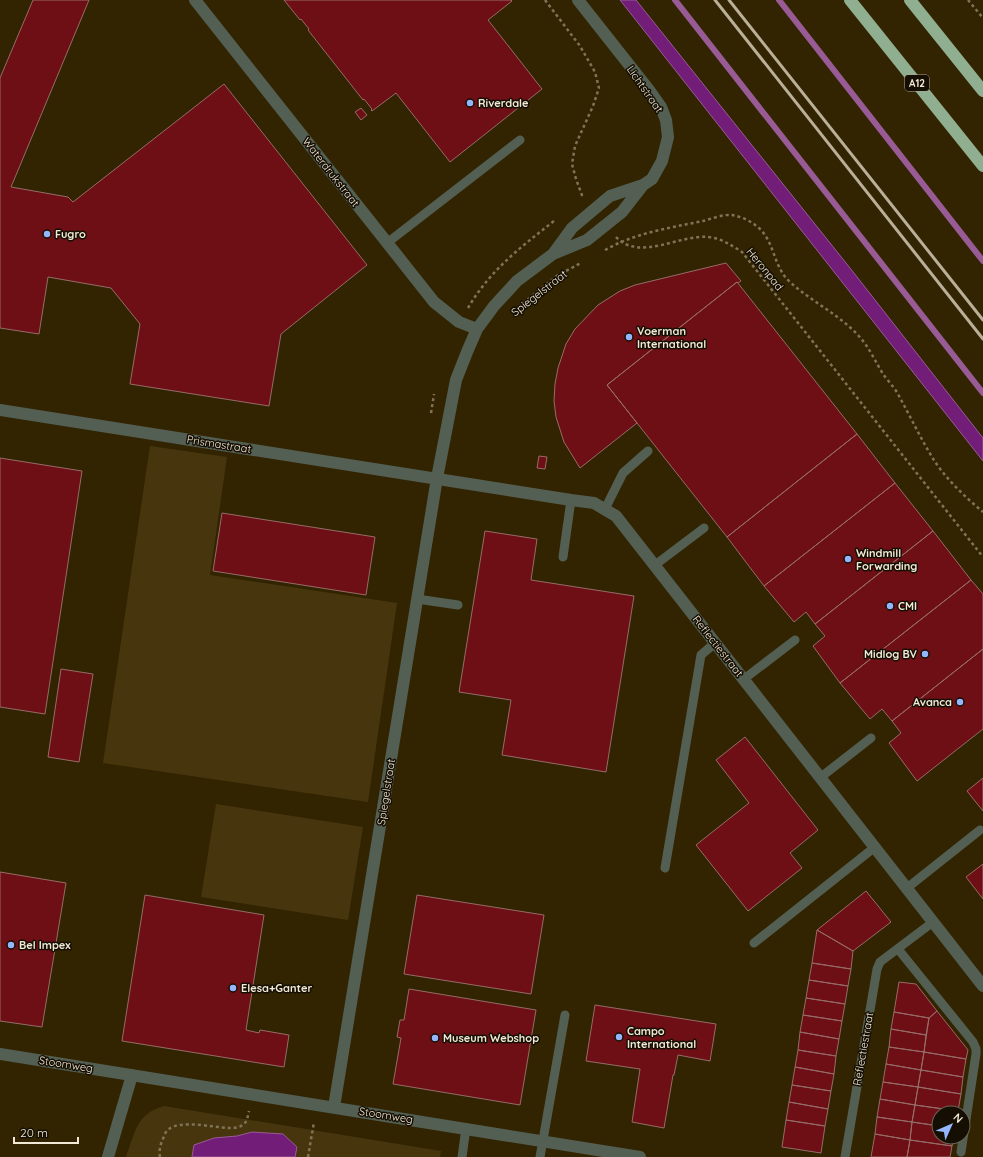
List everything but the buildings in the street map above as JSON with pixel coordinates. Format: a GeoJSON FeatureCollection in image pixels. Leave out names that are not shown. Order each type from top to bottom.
{"type":"FeatureCollection","features":[{"type":"Feature","properties":{"kind":"highway","name":"A12"},"geometry":{"type":"LineString","coordinates":[[850,0],[983,166]]}},
{"type":"Feature","properties":{"kind":"highway"},"geometry":{"type":"LineString","coordinates":[[910,0],[983,91]]}},
{"type":"Feature","properties":{"kind":"street","name":"Waterdrukstraat"},"geometry":{"type":"LineString","coordinates":[[195,0],[434,302],[460,322],[478,329]]}},
{"type":"Feature","properties":{"kind":"street","name":"Lichtstraat"},"geometry":{"type":"LineString","coordinates":[[578,0],[650,90],[661,107],[666,120],[668,137],[662,161],[652,179],[643,186]]}},
{"type":"Feature","properties":{"kind":"street","name":"Spiegelstraat"},"geometry":{"type":"LineString","coordinates":[[553,254],[572,228],[610,196],[643,186]]}},
{"type":"Feature","properties":{"kind":"street","name":"Spiegelstraat"},"geometry":{"type":"LineString","coordinates":[[334,1107],[437,478],[456,380],[478,329],[494,306],[517,281],[553,254],[587,240],[606,226],[622,212],[643,186]]}},
{"type":"Feature","properties":{"kind":"street","name":"Prismastraat"},"geometry":{"type":"LineString","coordinates":[[0,410],[437,478]]}},
{"type":"Feature","properties":{"kind":"street","name":"Reflectiestraat"},"geometry":{"type":"LineString","coordinates":[[437,478],[594,503],[616,516],[983,986]]}},
{"type":"Feature","properties":{"kind":"street","name":"Stoomweg"},"geometry":{"type":"LineString","coordinates":[[0,1054],[640,1157]]}},
{"type":"Feature","properties":{"kind":"street"},"geometry":{"type":"LineString","coordinates":[[108,1157],[132,1075]]}},
{"type":"Feature","properties":{"kind":"lane"},"geometry":{"type":"LineString","coordinates":[[387,243],[520,140]]}},
{"type":"Feature","properties":{"kind":"lane"},"geometry":{"type":"LineString","coordinates":[[605,509],[623,473],[648,451]]}},
{"type":"Feature","properties":{"kind":"lane"},"geometry":{"type":"LineString","coordinates":[[563,557],[571,500]]}},
{"type":"Feature","properties":{"kind":"lane"},"geometry":{"type":"LineString","coordinates":[[655,565],[704,528]]}},
{"type":"Feature","properties":{"kind":"lane"},"geometry":{"type":"LineString","coordinates":[[417,599],[458,605]]}},
{"type":"Feature","properties":{"kind":"lane"},"geometry":{"type":"LineString","coordinates":[[744,679],[795,640]]}},
{"type":"Feature","properties":{"kind":"lane"},"geometry":{"type":"LineString","coordinates":[[665,868],[701,655],[715,643]]}},
{"type":"Feature","properties":{"kind":"lane"},"geometry":{"type":"LineString","coordinates":[[820,777],[871,738]]}},
{"type":"Feature","properties":{"kind":"lane"},"geometry":{"type":"LineString","coordinates":[[907,888],[980,830]]}},
{"type":"Feature","properties":{"kind":"lane"},"geometry":{"type":"LineString","coordinates":[[754,943],[875,847]]}},
{"type":"Feature","properties":{"kind":"lane","name":"Reflectiestraat"},"geometry":{"type":"LineString","coordinates":[[845,1157],[877,969],[880,962],[933,922]]}},
{"type":"Feature","properties":{"kind":"lane"},"geometry":{"type":"LineString","coordinates":[[898,949],[973,1042],[976,1049],[961,1152]]}},
{"type":"Feature","properties":{"kind":"lane"},"geometry":{"type":"LineString","coordinates":[[540,1157],[565,1015]]}},
{"type":"Feature","properties":{"kind":"lane"},"geometry":{"type":"LineString","coordinates":[[462,1157],[466,1128]]}},
{"type":"Feature","properties":{"kind":"path"},"geometry":{"type":"LineString","coordinates":[[545,0],[580,46],[595,72],[599,88],[594,106],[575,146],[572,164],[582,196],[593,211]]}},
{"type":"Feature","properties":{"kind":"path"},"geometry":{"type":"LineString","coordinates":[[968,0],[983,18]]}},
{"type":"Feature","properties":{"kind":"path"},"geometry":{"type":"LineString","coordinates":[[600,252],[620,241],[659,230],[730,215],[743,218],[753,223],[762,231],[780,270],[788,282],[836,316],[865,344],[884,375],[898,394],[932,458],[954,485],[971,503],[983,512]]}},
{"type":"Feature","properties":{"kind":"path"},"geometry":{"type":"LineString","coordinates":[[606,226],[620,241]]}},
{"type":"Feature","properties":{"kind":"path","name":"Heronpad"},"geometry":{"type":"LineString","coordinates":[[620,241],[632,246],[652,247],[692,238],[708,237],[725,241],[742,252],[983,556]]}},
{"type":"Feature","properties":{"kind":"path","name":"Spiegelstraat"},"geometry":{"type":"LineString","coordinates":[[514,312],[558,275],[586,260]]}},
{"type":"Feature","properties":{"kind":"path"},"geometry":{"type":"LineString","coordinates":[[160,1157],[160,1144],[170,1128],[193,1124],[223,1128],[236,1128],[242,1125],[246,1122],[255,1094]]}},
{"type":"Feature","properties":{"kind":"path"},"geometry":{"type":"LineString","coordinates":[[308,1157],[318,1104]]}},
{"type":"Feature","properties":{"kind":"shaded area"},"geometry":{"type":"Polygon","coordinates":[[[620,0],[636,0],[850,268],[983,438],[983,461],[620,0]]]}},
{"type":"Feature","properties":{"kind":"shaded area"},"geometry":{"type":"Polygon","coordinates":[[[150,446],[227,457],[210,575],[397,603],[368,802],[103,763],[150,446]]]}},
{"type":"Feature","properties":{"kind":"shaded area"},"geometry":{"type":"Polygon","coordinates":[[[216,804],[363,827],[348,920],[201,897],[216,804]]]}},
{"type":"Feature","properties":{"kind":"shaded area"},"geometry":{"type":"Polygon","coordinates":[[[164,1106],[441,1151],[440,1157],[295,1157],[297,1147],[252,1132],[237,1136],[214,1138],[195,1145],[192,1157],[126,1157],[135,1132],[142,1119],[148,1114],[164,1106]]]}},
{"type":"Feature","properties":{"kind":"shaded area"},"geometry":{"type":"Polygon","coordinates":[[[252,1132],[283,1134],[297,1147],[295,1157],[192,1157],[194,1145],[214,1138],[237,1136],[252,1132]]]}},
{"type":"Feature","properties":{"kind":"waterway"},"geometry":{"type":"LineString","coordinates":[[675,0],[983,393]]}},
{"type":"Feature","properties":{"kind":"waterway"},"geometry":{"type":"LineString","coordinates":[[779,0],[983,261]]}},
{"type":"Feature","properties":{"kind":"railway"},"geometry":{"type":"LineString","coordinates":[[715,0],[983,339]]}},
{"type":"Feature","properties":{"kind":"railway"},"geometry":{"type":"LineString","coordinates":[[729,0],[983,320]]}},
{"type":"Feature","properties":{"kind":"place","name":"Riverdale"},"geometry":{"type":"Point","coordinates":[470,103]}},
{"type":"Feature","properties":{"kind":"place","name":"Fugro"},"geometry":{"type":"Point","coordinates":[47,234]}},
{"type":"Feature","properties":{"kind":"place","name":"Voerman International"},"geometry":{"type":"Point","coordinates":[629,337]}},
{"type":"Feature","properties":{"kind":"place","name":"Windmill Forwarding"},"geometry":{"type":"Point","coordinates":[848,559]}},
{"type":"Feature","properties":{"kind":"place","name":"CMI"},"geometry":{"type":"Point","coordinates":[890,606]}},
{"type":"Feature","properties":{"kind":"place","name":"Midlog BV"},"geometry":{"type":"Point","coordinates":[925,654]}},
{"type":"Feature","properties":{"kind":"place","name":"Avanca"},"geometry":{"type":"Point","coordinates":[960,702]}},
{"type":"Feature","properties":{"kind":"place","name":"Bel Impex"},"geometry":{"type":"Point","coordinates":[11,945]}},
{"type":"Feature","properties":{"kind":"place","name":"Elesa+Ganter"},"geometry":{"type":"Point","coordinates":[233,988]}},
{"type":"Feature","properties":{"kind":"place","name":"Campo International"},"geometry":{"type":"Point","coordinates":[619,1037]}},
{"type":"Feature","properties":{"kind":"place","name":"Museum Webshop"},"geometry":{"type":"Point","coordinates":[435,1038]}}]}
